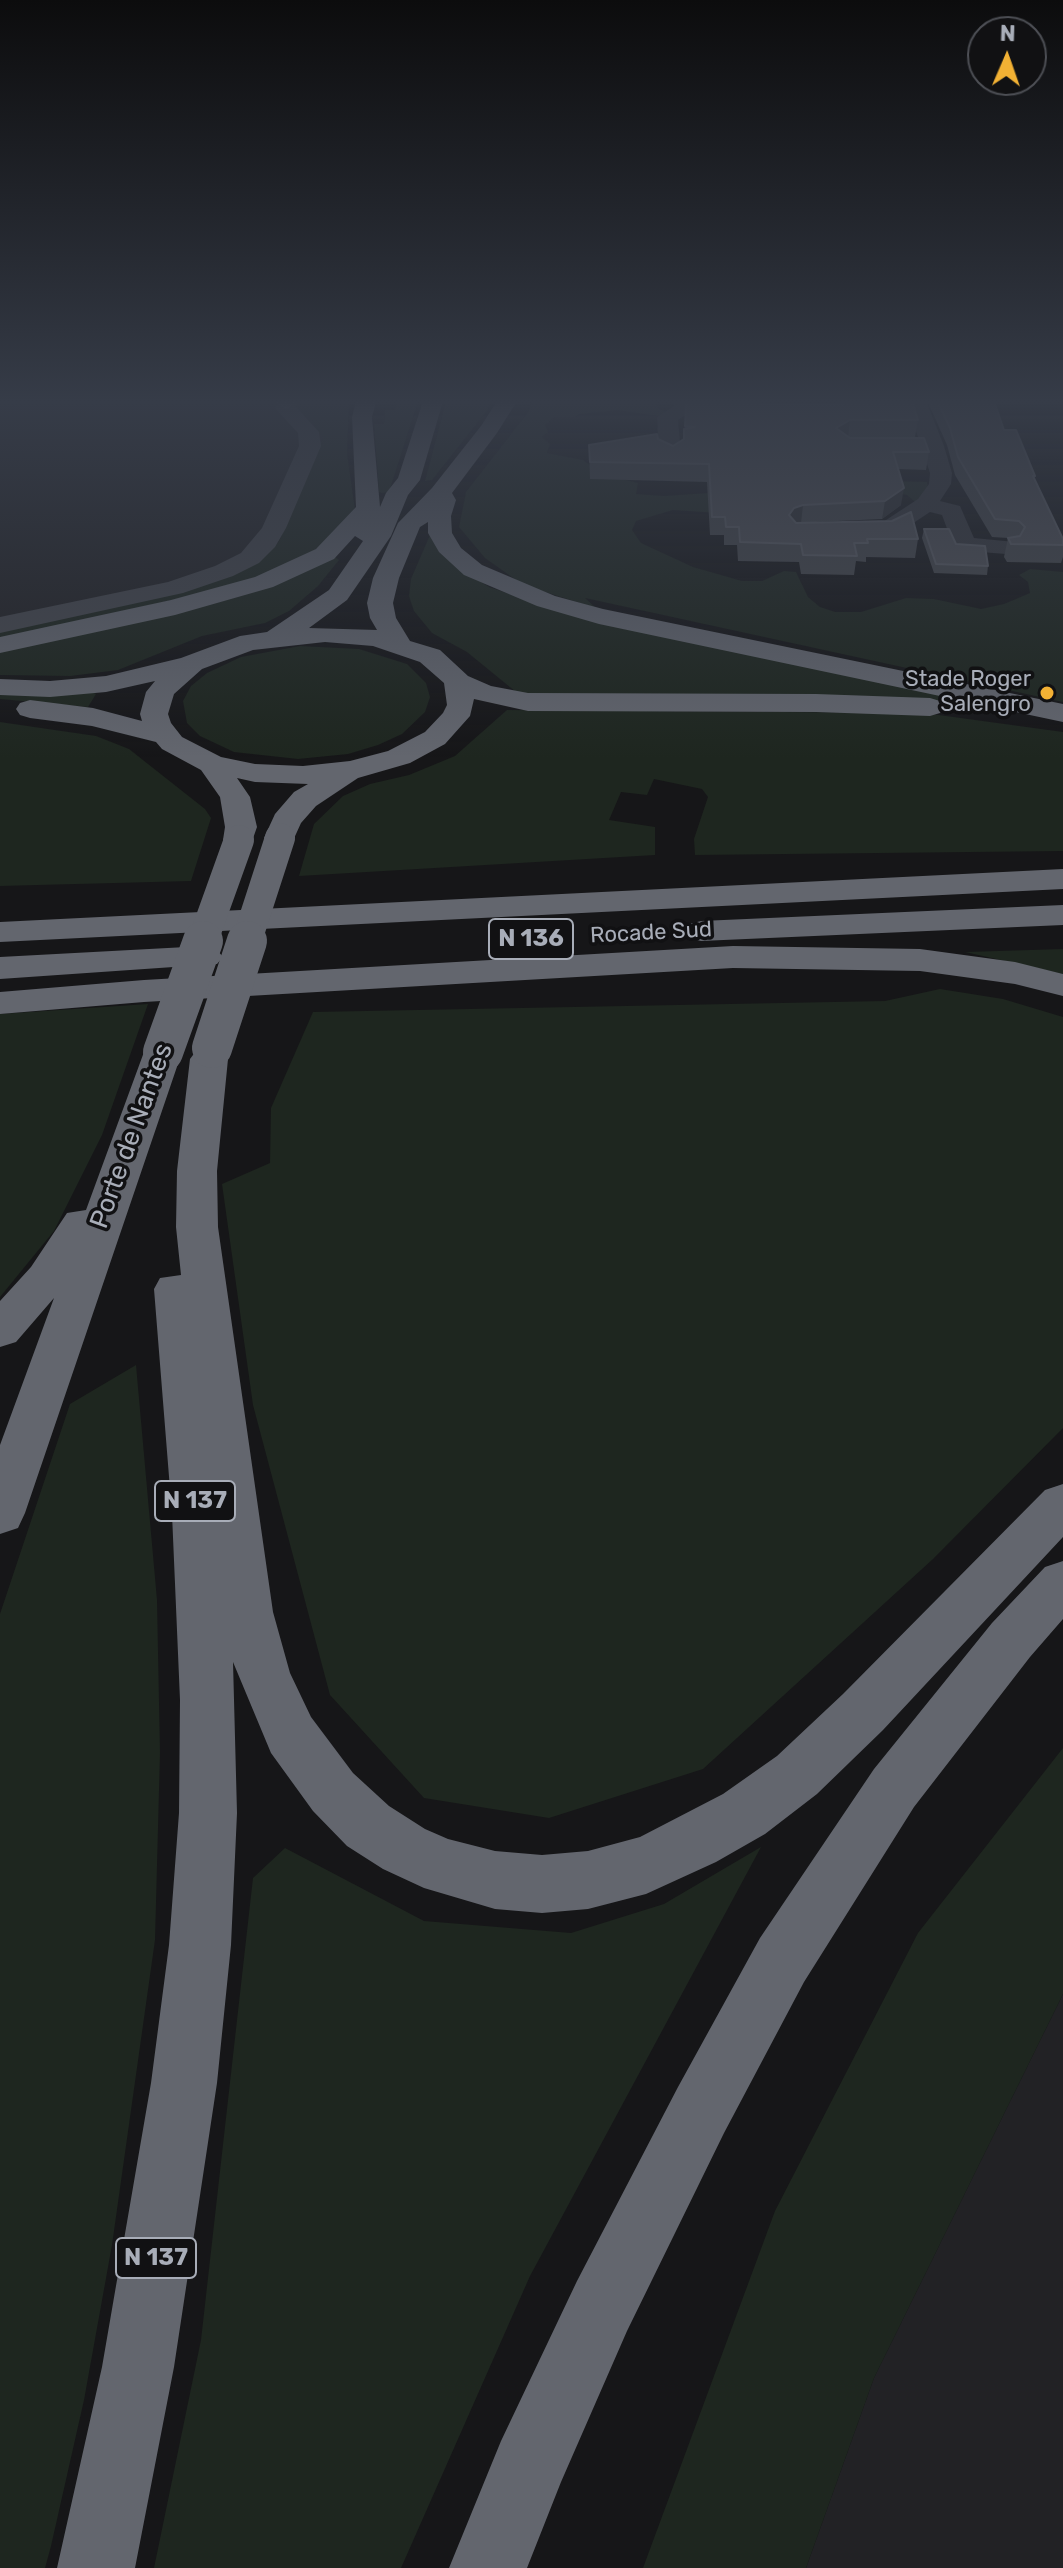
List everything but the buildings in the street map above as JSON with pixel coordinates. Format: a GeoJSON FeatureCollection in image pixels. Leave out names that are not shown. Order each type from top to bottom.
{"type":"FeatureCollection","features":[{"type":"Feature","properties":{"kind":"highway"},"geometry":{"type":"LineString","coordinates":[[0,645],[175,607],[264,582],[325,554],[359,518]]}},
{"type":"Feature","properties":{"kind":"highway"},"geometry":{"type":"LineString","coordinates":[[368,518],[370,546]]}},
{"type":"Feature","properties":{"kind":"highway"},"geometry":{"type":"LineString","coordinates":[[271,638],[329,603],[347,584],[379,536],[387,518]]}},
{"type":"Feature","properties":{"kind":"highway"},"geometry":{"type":"LineString","coordinates":[[407,518],[410,523]]}},
{"type":"Feature","properties":{"kind":"highway"},"geometry":{"type":"LineString","coordinates":[[399,644],[383,618],[380,603],[386,578],[410,523],[418,518]]}},
{"type":"Feature","properties":{"kind":"highway"},"geometry":{"type":"LineString","coordinates":[[439,518],[440,533],[451,552],[473,570],[546,601],[599,616],[1063,713]]}},
{"type":"Feature","properties":{"kind":"highway"},"geometry":{"type":"LineString","coordinates":[[0,687],[50,689],[106,684],[192,663],[228,648],[271,638],[351,635],[399,644],[430,656],[458,682],[483,693],[528,702],[916,706],[1063,724]]}},
{"type":"Feature","properties":{"kind":"highway"},"geometry":{"type":"LineString","coordinates":[[163,735],[154,714],[155,703],[168,682],[192,663]]}},
{"type":"Feature","properties":{"kind":"highway"},"geometry":{"type":"LineString","coordinates":[[0,707],[93,717],[163,735],[183,751],[212,764],[279,775],[352,770],[399,757],[435,738],[456,716],[461,705],[458,682]]}},
{"type":"Feature","properties":{"kind":"highway","name":"Porte de Nantes"},"geometry":{"type":"LineString","coordinates":[[0,1513],[129,1141],[195,1053],[241,827],[235,797],[212,764]]}},
{"type":"Feature","properties":{"kind":"highway","name":"N 137"},"geometry":{"type":"LineString","coordinates":[[96,2568],[138,2367],[184,2083],[200,1945],[208,1813],[208,1700],[197,1514],[185,1412],[175,1274],[195,1053],[286,821],[305,799],[352,770]]}},
{"type":"Feature","properties":{"kind":"highway"},"geometry":{"type":"LineString","coordinates":[[0,903],[823,871],[1063,866]]}},
{"type":"Feature","properties":{"kind":"highway","name":"Rocade Sud"},"geometry":{"type":"LineString","coordinates":[[0,932],[1063,879]]}},
{"type":"Feature","properties":{"kind":"highway","name":"Rocade Sud"},"geometry":{"type":"LineString","coordinates":[[0,968],[610,935],[1063,915]]}},
{"type":"Feature","properties":{"kind":"highway"},"geometry":{"type":"LineString","coordinates":[[733,957],[773,949],[1063,931]]}},
{"type":"Feature","properties":{"kind":"highway"},"geometry":{"type":"LineString","coordinates":[[0,1003],[144,991],[733,957],[920,960],[1015,973],[1063,985]]}},
{"type":"Feature","properties":{"kind":"highway"},"geometry":{"type":"LineString","coordinates":[[0,995],[144,991]]}},
{"type":"Feature","properties":{"kind":"highway"},"geometry":{"type":"LineString","coordinates":[[195,1053],[197,1227],[247,1612],[263,1674],[291,1735],[333,1792],[368,1826],[404,1849],[445,1867],[495,1880],[542,1884],[588,1880],[646,1865],[695,1842],[744,1814],[797,1775],[863,1712],[1063,1504]]}},
{"type":"Feature","properties":{"kind":"highway"},"geometry":{"type":"LineString","coordinates":[[0,1330],[23,1308],[63,1254],[129,1141]]}},
{"type":"Feature","properties":{"kind":"highway"},"geometry":{"type":"LineString","coordinates":[[488,2568],[528,2468],[602,2306],[701,2110],[782,1960],[894,1788],[1011,1640],[1063,1583]]}},
{"type":"Feature","properties":{"kind":"street"},"geometry":{"type":"LineString","coordinates":[[0,616],[188,575],[228,555],[241,542],[254,518]]}},
{"type":"Feature","properties":{"kind":"street"},"geometry":{"type":"LineString","coordinates":[[0,625],[174,588],[224,571],[250,558],[266,542],[278,518]]}},
{"type":"Feature","properties":{"kind":"street"},"geometry":{"type":"LineString","coordinates":[[831,532],[889,529],[906,518]]}},
{"type":"Feature","properties":{"kind":"street"},"geometry":{"type":"LineString","coordinates":[[954,518],[964,545],[1006,547]]}},
{"type":"Feature","properties":{"kind":"shaded area"},"geometry":{"type":"Polygon","coordinates":[[[0,518],[289,518],[279,541],[256,561],[0,629],[0,518]]]}},
{"type":"Feature","properties":{"kind":"shaded area"},"geometry":{"type":"Polygon","coordinates":[[[289,518],[349,518],[329,542],[263,579],[0,640],[0,630],[173,591],[270,551],[279,541],[289,518]]]}},
{"type":"Feature","properties":{"kind":"shaded area"},"geometry":{"type":"Polygon","coordinates":[[[461,518],[647,518],[636,521],[632,530],[641,543],[693,567],[742,581],[762,581],[784,571],[796,572],[808,597],[820,607],[835,612],[861,612],[906,598],[934,599],[981,609],[1030,593],[1028,582],[1019,575],[1030,569],[1063,572],[1063,702],[585,598],[596,608],[523,585],[485,558],[459,527],[461,518]]]}},
{"type":"Feature","properties":{"kind":"shaded area"},"geometry":{"type":"Polygon","coordinates":[[[430,535],[456,566],[489,587],[551,608],[972,702],[949,704],[883,698],[539,696],[516,692],[467,652],[432,633],[414,611],[409,596],[411,579],[430,535]]]}},
{"type":"Feature","properties":{"kind":"shaded area"},"geometry":{"type":"Polygon","coordinates":[[[335,557],[339,560],[318,586],[289,611],[265,623],[202,636],[118,670],[70,676],[0,675],[0,649],[335,557]]]}},
{"type":"Feature","properties":{"kind":"shaded area"},"geometry":{"type":"Polygon","coordinates":[[[300,646],[359,649],[407,664],[426,683],[430,697],[425,712],[402,734],[378,745],[348,754],[298,759],[234,752],[200,736],[187,723],[183,701],[191,686],[207,673],[241,657],[300,646]]]}},
{"type":"Feature","properties":{"kind":"shaded area"},"geometry":{"type":"Polygon","coordinates":[[[91,691],[96,694],[88,707],[0,699],[0,693],[91,691]]]}},
{"type":"Feature","properties":{"kind":"shaded area"},"geometry":{"type":"Polygon","coordinates":[[[507,710],[924,713],[1063,732],[1063,851],[695,855],[694,839],[708,797],[702,789],[654,779],[647,795],[621,792],[609,820],[655,827],[655,855],[299,876],[314,824],[343,796],[370,784],[409,775],[455,756],[507,710]]]}},
{"type":"Feature","properties":{"kind":"shaded area"},"geometry":{"type":"Polygon","coordinates":[[[0,722],[96,736],[129,749],[205,809],[211,818],[191,881],[0,886],[0,722]]]}},
{"type":"Feature","properties":{"kind":"shaded area"},"geometry":{"type":"Polygon","coordinates":[[[1063,949],[1063,974],[965,952],[1063,949]]]}},
{"type":"Feature","properties":{"kind":"shaded area"},"geometry":{"type":"Polygon","coordinates":[[[940,989],[1003,999],[1063,1017],[1063,1428],[933,1559],[703,1769],[549,1818],[424,1798],[330,1695],[253,1405],[222,1184],[270,1163],[271,1108],[313,1012],[885,1001],[940,989]]]}},
{"type":"Feature","properties":{"kind":"shaded area"},"geometry":{"type":"Polygon","coordinates":[[[148,1004],[102,1135],[54,1231],[0,1297],[0,1014],[148,1004]]]}},
{"type":"Feature","properties":{"kind":"shaded area"},"geometry":{"type":"Polygon","coordinates":[[[136,1365],[157,1600],[160,1753],[155,1940],[112,2245],[84,2400],[51,2546],[45,2568],[0,2568],[0,1614],[70,1404],[136,1365]]]}},
{"type":"Feature","properties":{"kind":"shaded area"},"geometry":{"type":"Polygon","coordinates":[[[1063,1748],[1063,1994],[874,2378],[806,2568],[643,2568],[775,2211],[918,1933],[1063,1748]]]}},
{"type":"Feature","properties":{"kind":"shaded area"},"geometry":{"type":"Polygon","coordinates":[[[761,1847],[530,2276],[401,2568],[154,2568],[201,2340],[253,1878],[285,1848],[424,1921],[571,1933],[664,1904],[761,1847]]]}},
{"type":"Feature","properties":{"kind":"shaded area"},"geometry":{"type":"Polygon","coordinates":[[[1063,1994],[1063,2568],[806,2568],[874,2378],[1063,1994]]]}},
{"type":"Feature","properties":{"kind":"place","name":"Stade Roger Salengro"},"geometry":{"type":"Point","coordinates":[1047,693]}}]}
